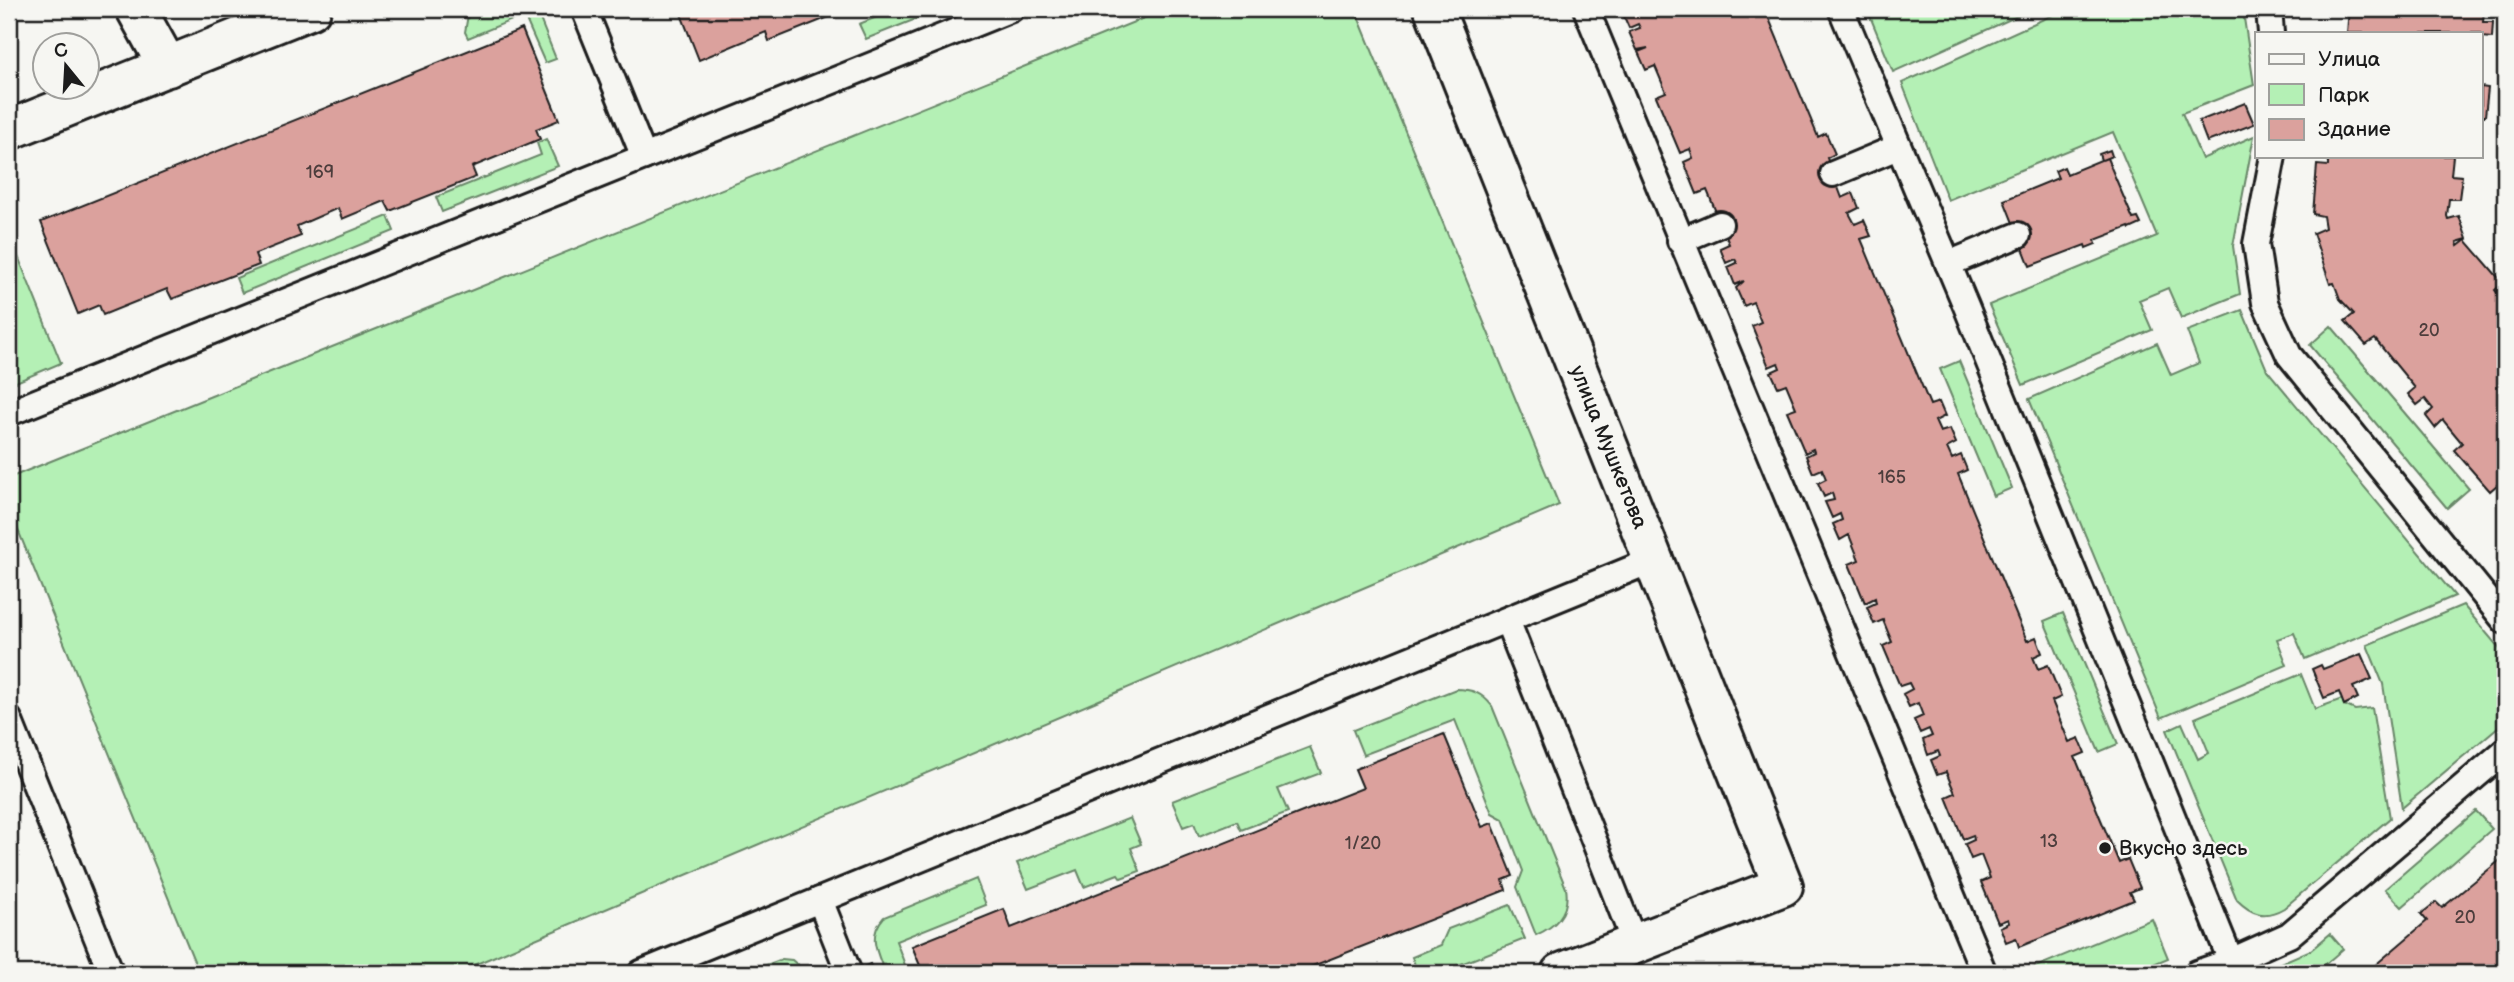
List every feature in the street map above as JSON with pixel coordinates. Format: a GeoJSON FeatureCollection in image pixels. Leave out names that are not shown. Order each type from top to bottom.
{"type":"FeatureCollection","features":[{"type":"Feature","properties":{"kind":"street"},"geometry":{"type":"LineString","coordinates":[[136,9],[168,67]]}},
{"type":"Feature","properties":{"kind":"street"},"geometry":{"type":"LineString","coordinates":[[9,130],[311,9]]}},
{"type":"Feature","properties":{"kind":"street","name":"улица Мушкетова"},"geometry":{"type":"LineString","coordinates":[[1434,9],[1783,886],[1635,944]]}},
{"type":"Feature","properties":{"kind":"street"},"geometry":{"type":"LineString","coordinates":[[1561,973],[1635,944]]}},
{"type":"Feature","properties":{"kind":"lane"},"geometry":{"type":"LineString","coordinates":[[584,9],[644,157]]}},
{"type":"Feature","properties":{"kind":"lane"},"geometry":{"type":"LineString","coordinates":[[9,413],[1011,9]]}},
{"type":"Feature","properties":{"kind":"lane"},"geometry":{"type":"LineString","coordinates":[[1586,9],[1984,973]]}},
{"type":"Feature","properties":{"kind":"lane"},"geometry":{"type":"LineString","coordinates":[[1841,9],[1948,264],[2231,961]]}},
{"type":"Feature","properties":{"kind":"lane"},"geometry":{"type":"LineString","coordinates":[[2269,9],[2271,32]]}},
{"type":"Feature","properties":{"kind":"lane"},"geometry":{"type":"LineString","coordinates":[[1833,174],[1898,147]]}},
{"type":"Feature","properties":{"kind":"lane"},"geometry":{"type":"LineString","coordinates":[[2273,158],[2256,244],[2264,303],[2289,355],[2505,621]]}},
{"type":"Feature","properties":{"kind":"lane"},"geometry":{"type":"LineString","coordinates":[[1680,241],[1720,224]]}},
{"type":"Feature","properties":{"kind":"lane"},"geometry":{"type":"LineString","coordinates":[[1948,264],[2018,235]]}},
{"type":"Feature","properties":{"kind":"lane"},"geometry":{"type":"LineString","coordinates":[[641,973],[1653,560]]}},
{"type":"Feature","properties":{"kind":"lane"},"geometry":{"type":"LineString","coordinates":[[1507,620],[1635,944]]}},
{"type":"Feature","properties":{"kind":"lane"},"geometry":{"type":"LineString","coordinates":[[9,719],[111,973]]}},
{"type":"Feature","properties":{"kind":"lane"},"geometry":{"type":"LineString","coordinates":[[2197,973],[2289,935],[2505,751]]}},
{"type":"Feature","properties":{"kind":"lane"},"geometry":{"type":"LineString","coordinates":[[820,900],[849,973]]}},
{"type":"Feature","properties":{"kind":"green space"},"geometry":{"type":"Polygon","coordinates":[[[469,9],[492,9],[495,15],[510,9],[536,9],[556,59],[545,63],[524,15],[468,38],[465,32],[469,9]]]}},
{"type":"Feature","properties":{"kind":"green space"},"geometry":{"type":"Polygon","coordinates":[[[897,9],[941,9],[866,39],[859,24],[897,9]]]}},
{"type":"Feature","properties":{"kind":"green space"},"geometry":{"type":"Polygon","coordinates":[[[1166,9],[1355,9],[1559,505],[455,973],[199,973],[9,508],[9,478],[1166,9]]]}},
{"type":"Feature","properties":{"kind":"green space"},"geometry":{"type":"Polygon","coordinates":[[[1867,9],[2033,9],[1893,72],[1867,9]]]}},
{"type":"Feature","properties":{"kind":"green space"},"geometry":{"type":"Polygon","coordinates":[[[2066,9],[2239,9],[2244,18],[2254,85],[2182,113],[2202,159],[2254,136],[2233,246],[2240,294],[2181,318],[2168,288],[2139,300],[2152,330],[2023,385],[1989,305],[2157,236],[2113,132],[1948,200],[1902,83],[2066,9]]]}},
{"type":"Feature","properties":{"kind":"green space"},"geometry":{"type":"Polygon","coordinates":[[[546,139],[558,166],[442,212],[436,197],[541,155],[537,143],[546,139]]]}},
{"type":"Feature","properties":{"kind":"green space"},"geometry":{"type":"Polygon","coordinates":[[[388,216],[394,231],[242,293],[236,278],[388,216]]]}},
{"type":"Feature","properties":{"kind":"green space"},"geometry":{"type":"Polygon","coordinates":[[[9,234],[61,363],[9,385],[9,234]]]}},
{"type":"Feature","properties":{"kind":"green space"},"geometry":{"type":"Polygon","coordinates":[[[2242,310],[2267,370],[2455,596],[2305,659],[2294,633],[2277,639],[2287,665],[2161,718],[2029,399],[2157,343],[2171,375],[2199,363],[2187,331],[2242,310]]]}},
{"type":"Feature","properties":{"kind":"green space"},"geometry":{"type":"Polygon","coordinates":[[[2331,326],[2469,489],[2447,508],[2310,345],[2331,326]]]}},
{"type":"Feature","properties":{"kind":"green space"},"geometry":{"type":"Polygon","coordinates":[[[1959,361],[2012,488],[1993,496],[1940,369],[1959,361]]]}},
{"type":"Feature","properties":{"kind":"green space"},"geometry":{"type":"Polygon","coordinates":[[[2463,605],[2505,655],[2505,721],[2402,808],[2383,684],[2367,645],[2463,605]]]}},
{"type":"Feature","properties":{"kind":"green space"},"geometry":{"type":"Polygon","coordinates":[[[2063,613],[2118,744],[2099,752],[2044,621],[2063,613]]]}},
{"type":"Feature","properties":{"kind":"green space"},"geometry":{"type":"Polygon","coordinates":[[[2301,674],[2315,709],[2342,699],[2344,705],[2355,710],[2372,708],[2390,818],[2284,908],[2271,914],[2259,914],[2237,900],[2167,730],[2182,723],[2198,759],[2209,753],[2195,718],[2301,674]]]}},
{"type":"Feature","properties":{"kind":"green space"},"geometry":{"type":"Polygon","coordinates":[[[1456,689],[1476,693],[1492,706],[1566,888],[1564,911],[1556,923],[1536,935],[1517,887],[1523,871],[1503,819],[1492,813],[1455,720],[1363,755],[1353,730],[1456,689]]]}},
{"type":"Feature","properties":{"kind":"green space"},"geometry":{"type":"Polygon","coordinates":[[[1310,747],[1321,773],[1278,789],[1288,812],[1241,830],[1237,821],[1199,836],[1194,823],[1183,827],[1172,801],[1310,747]]]}},
{"type":"Feature","properties":{"kind":"green space"},"geometry":{"type":"Polygon","coordinates":[[[2476,811],[2492,829],[2402,907],[2385,889],[2476,811]]]}},
{"type":"Feature","properties":{"kind":"green space"},"geometry":{"type":"Polygon","coordinates":[[[1130,818],[1141,844],[1131,848],[1140,871],[1121,878],[1118,874],[1084,887],[1077,870],[1028,889],[1017,863],[1130,818]]]}},
{"type":"Feature","properties":{"kind":"green space"},"geometry":{"type":"Polygon","coordinates":[[[976,879],[986,905],[896,941],[908,973],[885,973],[875,944],[876,931],[884,917],[976,879]]]}},
{"type":"Feature","properties":{"kind":"green space"},"geometry":{"type":"Polygon","coordinates":[[[1510,905],[1525,939],[1438,973],[1418,973],[1412,957],[1441,945],[1448,929],[1510,905]]]}},
{"type":"Feature","properties":{"kind":"green space"},"geometry":{"type":"Polygon","coordinates":[[[2152,919],[2168,958],[2132,973],[2021,973],[2152,919]]]}},
{"type":"Feature","properties":{"kind":"green space"},"geometry":{"type":"Polygon","coordinates":[[[2330,934],[2343,949],[2315,973],[2257,973],[2311,950],[2330,934]]]}},
{"type":"Feature","properties":{"kind":"green space"},"geometry":{"type":"Polygon","coordinates":[[[782,959],[792,960],[807,973],[746,973],[782,959]]]}},
{"type":"Feature","properties":{"kind":"building"},"geometry":{"type":"Polygon","coordinates":[[[679,9],[849,9],[769,41],[766,32],[699,60],[679,9]]]}},
{"type":"Feature","properties":{"kind":"building"},"geometry":{"type":"Polygon","coordinates":[[[1630,9],[1765,9],[1818,137],[1826,133],[1835,154],[1827,158],[1842,198],[1853,193],[1859,208],[1849,213],[1855,224],[1864,220],[1871,236],[1861,239],[1930,405],[1939,402],[1945,416],[1935,421],[1940,432],[1950,429],[1956,443],[1947,448],[1952,459],[1961,455],[1967,470],[1958,474],[2027,641],[2036,637],[2042,653],[2033,657],[2038,669],[2048,665],[2061,697],[2052,701],[2069,742],[2079,738],[2085,753],[2075,757],[2119,863],[2128,859],[2140,888],[2130,892],[2134,900],[2019,947],[2016,938],[2006,942],[2000,927],[2009,923],[2008,919],[1998,923],[1981,882],[1990,878],[1981,855],[1971,859],[1965,844],[1974,840],[1973,835],[1963,839],[1946,797],[1955,793],[1946,772],[1937,775],[1931,760],[1940,756],[1938,751],[1928,755],[1923,740],[1932,736],[1929,729],[1920,733],[1914,720],[1923,716],[1918,703],[1909,707],[1903,694],[1912,689],[1909,683],[1900,686],[1883,646],[1892,642],[1883,620],[1874,624],[1867,607],[1876,603],[1875,598],[1865,603],[1849,564],[1859,560],[1849,535],[1840,540],[1833,524],[1842,520],[1840,514],[1832,518],[1825,502],[1834,500],[1832,493],[1824,497],[1818,483],[1826,479],[1822,469],[1813,473],[1806,456],[1814,452],[1813,449],[1805,453],[1787,411],[1796,408],[1786,384],[1778,387],[1771,372],[1780,368],[1778,363],[1769,367],[1752,326],[1761,322],[1753,302],[1744,306],[1736,288],[1744,281],[1735,285],[1728,267],[1737,263],[1735,259],[1726,263],[1720,248],[1729,244],[1707,190],[1697,194],[1684,162],[1693,158],[1690,149],[1680,153],[1656,96],[1666,92],[1655,66],[1646,70],[1638,52],[1648,48],[1637,50],[1629,32],[1640,28],[1638,24],[1629,28],[1622,12],[1630,9]]]}},
{"type":"Feature","properties":{"kind":"building"},"geometry":{"type":"Polygon","coordinates":[[[2349,9],[2484,9],[2483,22],[2493,22],[2492,38],[2482,37],[2482,32],[2347,32],[2349,9]]]}},
{"type":"Feature","properties":{"kind":"building"},"geometry":{"type":"Polygon","coordinates":[[[522,29],[559,120],[536,129],[540,139],[472,167],[476,177],[390,211],[385,201],[342,219],[338,208],[297,226],[301,236],[255,254],[259,265],[172,299],[167,289],[103,315],[99,305],[78,314],[41,222],[522,29]]]}},
{"type":"Feature","properties":{"kind":"building"},"geometry":{"type":"Polygon","coordinates":[[[2482,87],[2488,88],[2485,116],[2482,116],[2482,87]]]}},
{"type":"Feature","properties":{"kind":"building"},"geometry":{"type":"Polygon","coordinates":[[[2245,103],[2254,124],[2207,142],[2199,121],[2245,103]]]}},
{"type":"Feature","properties":{"kind":"building"},"geometry":{"type":"Polygon","coordinates":[[[2110,150],[2112,156],[2107,158],[2133,219],[2138,218],[2141,224],[2095,240],[2096,244],[2086,248],[2085,245],[2030,266],[2004,200],[2058,178],[2055,171],[2064,167],[2067,174],[2101,160],[2099,154],[2110,150]]]}},
{"type":"Feature","properties":{"kind":"building"},"geometry":{"type":"Polygon","coordinates":[[[2328,158],[2453,158],[2451,175],[2462,176],[2459,199],[2449,199],[2447,216],[2448,219],[2459,216],[2467,239],[2457,242],[2458,246],[2466,240],[2503,283],[2495,290],[2505,302],[2505,494],[2497,485],[2490,491],[2454,450],[2462,443],[2443,420],[2435,428],[2426,416],[2433,409],[2425,399],[2417,405],[2408,394],[2415,388],[2375,339],[2366,345],[2345,321],[2354,314],[2340,299],[2334,283],[2330,284],[2313,233],[2325,228],[2323,216],[2313,214],[2317,165],[2328,166],[2328,158]]]}},
{"type":"Feature","properties":{"kind":"building"},"geometry":{"type":"Polygon","coordinates":[[[2361,654],[2372,679],[2353,687],[2358,698],[2344,705],[2339,692],[2324,698],[2312,669],[2321,665],[2323,669],[2361,654]]]}},
{"type":"Feature","properties":{"kind":"building"},"geometry":{"type":"Polygon","coordinates":[[[1444,734],[1482,827],[1492,823],[1513,876],[1503,880],[1506,890],[1295,973],[923,973],[912,946],[1004,909],[1011,928],[1363,788],[1355,769],[1444,734]]]}},
{"type":"Feature","properties":{"kind":"building"},"geometry":{"type":"Polygon","coordinates":[[[2505,856],[2505,973],[2366,973],[2427,921],[2421,914],[2436,902],[2442,908],[2505,856]]]}},
{"type":"Feature","properties":{"kind":"building"},"geometry":{"type":"Polygon","coordinates":[[[870,964],[874,973],[849,973],[870,964]]]}},
{"type":"Feature","properties":{"kind":"place","name":"Вкусно здесь"},"geometry":{"type":"Point","coordinates":[2105,848]}}]}
